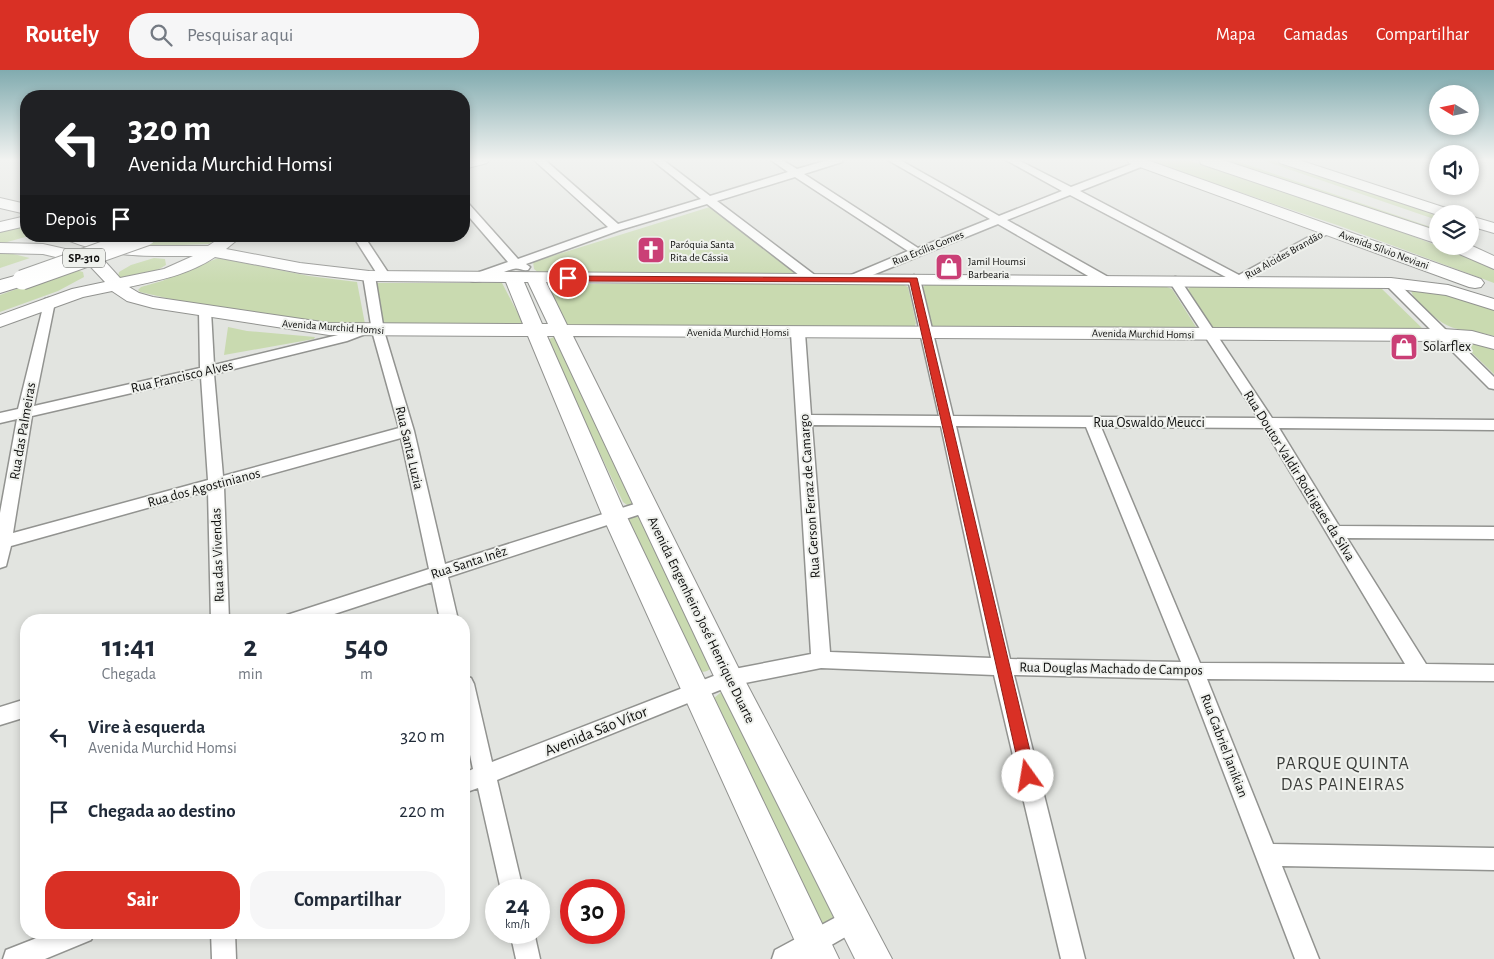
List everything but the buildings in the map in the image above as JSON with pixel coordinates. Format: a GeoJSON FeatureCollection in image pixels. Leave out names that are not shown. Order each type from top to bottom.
{"type":"FeatureCollection","features":[{"type":"Feature","properties":{"kind":"highway"},"geometry":{"type":"LineString","coordinates":[[1330,201],[1429,235]]}},
{"type":"Feature","properties":{"kind":"highway"},"geometry":{"type":"LineString","coordinates":[[1367,201],[1429,222]]}},
{"type":"Feature","properties":{"kind":"highway"},"geometry":{"type":"LineString","coordinates":[[1479,239],[1494,244]]}},
{"type":"Feature","properties":{"kind":"highway","name":"SP-310"},"geometry":{"type":"LineString","coordinates":[[0,287],[12,274],[95,242]]}},
{"type":"Feature","properties":{"kind":"highway","name":"SP-310"},"geometry":{"type":"LineString","coordinates":[[12,274],[125,242]]}},
{"type":"Feature","properties":{"kind":"highway"},"geometry":{"type":"LineString","coordinates":[[1479,253],[1494,258]]}},
{"type":"Feature","properties":{"kind":"highway"},"geometry":{"type":"LineString","coordinates":[[1478,255],[1494,263]]}},
{"type":"Feature","properties":{"kind":"main road","name":"Avenida Sílvio Neviani"},"geometry":{"type":"LineString","coordinates":[[1250,201],[1329,230],[1453,283],[1494,290]]}},
{"type":"Feature","properties":{"kind":"main road"},"geometry":{"type":"LineString","coordinates":[[1411,201],[1429,207]]}},
{"type":"Feature","properties":{"kind":"main road"},"geometry":{"type":"LineString","coordinates":[[0,203],[20,208]]}},
{"type":"Feature","properties":{"kind":"main road"},"geometry":{"type":"LineString","coordinates":[[0,227],[20,222]]}},
{"type":"Feature","properties":{"kind":"main road"},"geometry":{"type":"LineString","coordinates":[[1479,224],[1494,228]]}},
{"type":"Feature","properties":{"kind":"main road"},"geometry":{"type":"LineString","coordinates":[[88,242],[120,250],[211,251],[300,268],[377,276],[475,278],[514,271],[535,278],[1453,283],[1494,305]]}},
{"type":"Feature","properties":{"kind":"main road"},"geometry":{"type":"LineString","coordinates":[[0,321],[110,278],[158,276],[194,263],[225,242]]}},
{"type":"Feature","properties":{"kind":"main road","name":"Avenida Murchid Homsi"},"geometry":{"type":"LineString","coordinates":[[0,248],[23,247],[52,251],[95,261],[110,278],[134,297],[280,324],[329,329],[1443,335],[1472,337],[1494,343]]}},
{"type":"Feature","properties":{"kind":"main road"},"geometry":{"type":"LineString","coordinates":[[110,278],[128,260],[159,251]]}},
{"type":"Feature","properties":{"kind":"main road"},"geometry":{"type":"LineString","coordinates":[[158,276],[177,260],[180,251]]}},
{"type":"Feature","properties":{"kind":"main road","name":"Avenida Engenheiro José Henrique Duarte"},"geometry":{"type":"LineString","coordinates":[[514,271],[547,331],[566,339],[644,506],[729,678],[874,959]]}},
{"type":"Feature","properties":{"kind":"main road","name":"Avenida Engenheiro José Henrique Duarte"},"geometry":{"type":"LineString","coordinates":[[535,278],[547,331],[615,517],[817,951]]}},
{"type":"Feature","properties":{"kind":"street"},"geometry":{"type":"LineString","coordinates":[[586,201],[616,228]]}},
{"type":"Feature","properties":{"kind":"street"},"geometry":{"type":"LineString","coordinates":[[470,213],[514,271],[616,228],[704,201]]}},
{"type":"Feature","properties":{"kind":"street"},"geometry":{"type":"LineString","coordinates":[[711,201],[812,280]]}},
{"type":"Feature","properties":{"kind":"street"},"geometry":{"type":"LineString","coordinates":[[840,201],[916,252]]}},
{"type":"Feature","properties":{"kind":"street"},"geometry":{"type":"LineString","coordinates":[[967,201],[1106,281]]}},
{"type":"Feature","properties":{"kind":"street","name":"Rua Ercília Gomes"},"geometry":{"type":"LineString","coordinates":[[853,279],[916,252],[1046,201]]}},
{"type":"Feature","properties":{"kind":"street"},"geometry":{"type":"LineString","coordinates":[[1092,201],[1241,281]]}},
{"type":"Feature","properties":{"kind":"street","name":"Rua Alcides Brandão"},"geometry":{"type":"LineString","coordinates":[[1241,281],[1245,275],[1329,230]]}},
{"type":"Feature","properties":{"kind":"street"},"geometry":{"type":"LineString","coordinates":[[361,242],[377,276]]}},
{"type":"Feature","properties":{"kind":"street","name":"Rua Santa Luzia"},"geometry":{"type":"LineString","coordinates":[[377,276],[371,330],[407,431],[447,614]]}},
{"type":"Feature","properties":{"kind":"street"},"geometry":{"type":"LineString","coordinates":[[914,280],[948,420],[1002,667],[1072,959]]}},
{"type":"Feature","properties":{"kind":"street","name":"Rua Doutor Valdir Rodrigues da Silva"},"geometry":{"type":"LineString","coordinates":[[1175,281],[1268,423],[1421,673]]}},
{"type":"Feature","properties":{"kind":"street"},"geometry":{"type":"LineString","coordinates":[[1391,283],[1494,385]]}},
{"type":"Feature","properties":{"kind":"street","name":"Rua das Palmeiras"},"geometry":{"type":"LineString","coordinates":[[0,561],[25,412],[49,302]]}},
{"type":"Feature","properties":{"kind":"street","name":"Rua das Vivendas"},"geometry":{"type":"LineString","coordinates":[[205,311],[207,372],[216,485],[220,614]]}},
{"type":"Feature","properties":{"kind":"street","name":"Rua Francisco Alves"},"geometry":{"type":"LineString","coordinates":[[0,418],[207,372],[371,330]]}},
{"type":"Feature","properties":{"kind":"street","name":"Rua Gerson Ferraz de Camargo"},"geometry":{"type":"LineString","coordinates":[[798,333],[821,660]]}},
{"type":"Feature","properties":{"kind":"street","name":"Rua Oswaldo Meucci"},"geometry":{"type":"LineString","coordinates":[[805,420],[1494,425]]}},
{"type":"Feature","properties":{"kind":"street","name":"Rua Gabriel Janikian"},"geometry":{"type":"LineString","coordinates":[[1092,423],[1194,671],[1308,959]]}},
{"type":"Feature","properties":{"kind":"street","name":"Rua dos Agostinianos"},"geometry":{"type":"LineString","coordinates":[[2,543],[407,431]]}},
{"type":"Feature","properties":{"kind":"street","name":"Rua Santa Inêz"},"geometry":{"type":"LineString","coordinates":[[312,614],[644,506]]}},
{"type":"Feature","properties":{"kind":"street"},"geometry":{"type":"LineString","coordinates":[[1335,532],[1494,533]]}},
{"type":"Feature","properties":{"kind":"street","name":"Rua Douglas Machado de Campos"},"geometry":{"type":"LineString","coordinates":[[729,678],[821,660],[1002,667],[1194,671],[1494,673]]}},
{"type":"Feature","properties":{"kind":"street","name":"Avenida São Vítor"},"geometry":{"type":"LineString","coordinates":[[470,781],[729,678]]}},
{"type":"Feature","properties":{"kind":"street"},"geometry":{"type":"LineString","coordinates":[[470,709],[510,879]]}},
{"type":"Feature","properties":{"kind":"street"},"geometry":{"type":"LineString","coordinates":[[0,716],[20,710]]}},
{"type":"Feature","properties":{"kind":"street"},"geometry":{"type":"LineString","coordinates":[[1266,854],[1494,859]]}},
{"type":"Feature","properties":{"kind":"street"},"geometry":{"type":"LineString","coordinates":[[784,959],[817,951],[853,920]]}},
{"type":"Feature","properties":{"kind":"street"},"geometry":{"type":"LineString","coordinates":[[15,959],[65,939]]}},
{"type":"Feature","properties":{"kind":"street"},"geometry":{"type":"LineString","coordinates":[[223,939],[224,959]]}},
{"type":"Feature","properties":{"kind":"street"},"geometry":{"type":"LineString","coordinates":[[525,944],[528,959]]}},
{"type":"Feature","properties":{"kind":"green space"},"geometry":{"type":"Polygon","coordinates":[[[1267,201],[1315,201],[1351,213],[1429,242],[1429,255],[1462,255],[1494,267],[1494,283],[1340,226],[1267,201]]]}},
{"type":"Feature","properties":{"kind":"green space"},"geometry":{"type":"Polygon","coordinates":[[[1338,201],[1356,201],[1429,226],[1429,232],[1338,201]]]}},
{"type":"Feature","properties":{"kind":"green space"},"geometry":{"type":"Polygon","coordinates":[[[1383,201],[1403,201],[1429,210],[1429,217],[1383,201]]]}},
{"type":"Feature","properties":{"kind":"green space"},"geometry":{"type":"Polygon","coordinates":[[[713,206],[800,275],[540,274],[534,269],[533,262],[713,206]]]}},
{"type":"Feature","properties":{"kind":"green space"},"geometry":{"type":"Polygon","coordinates":[[[20,225],[20,238],[0,244],[0,231],[20,225]]]}},
{"type":"Feature","properties":{"kind":"green space"},"geometry":{"type":"Polygon","coordinates":[[[142,242],[212,242],[209,244],[129,247],[142,242]]]}},
{"type":"Feature","properties":{"kind":"green space"},"geometry":{"type":"Polygon","coordinates":[[[9,253],[30,258],[0,268],[0,254],[9,253]]]}},
{"type":"Feature","properties":{"kind":"green space"},"geometry":{"type":"Polygon","coordinates":[[[154,258],[165,259],[166,265],[143,276],[118,277],[119,272],[131,265],[154,258]]]}},
{"type":"Feature","properties":{"kind":"green space"},"geometry":{"type":"Polygon","coordinates":[[[218,258],[309,276],[357,282],[365,324],[358,327],[245,316],[138,290],[141,287],[162,281],[218,258]]]}},
{"type":"Feature","properties":{"kind":"green space"},"geometry":{"type":"Polygon","coordinates":[[[72,269],[83,272],[84,277],[58,291],[0,312],[0,295],[72,269]]]}},
{"type":"Feature","properties":{"kind":"green space"},"geometry":{"type":"Polygon","coordinates":[[[375,283],[502,283],[523,326],[383,327],[375,283]]]}},
{"type":"Feature","properties":{"kind":"green space"},"geometry":{"type":"Polygon","coordinates":[[[547,284],[902,284],[908,287],[916,323],[914,328],[567,326],[547,284]]]}},
{"type":"Feature","properties":{"kind":"green space"},"geometry":{"type":"Polygon","coordinates":[[[925,285],[1164,286],[1172,289],[1196,327],[1190,330],[931,328],[922,288],[925,285]]]}},
{"type":"Feature","properties":{"kind":"green space"},"geometry":{"type":"Polygon","coordinates":[[[1191,286],[1382,289],[1423,329],[1212,329],[1188,289],[1191,286]]]}},
{"type":"Feature","properties":{"kind":"green space"},"geometry":{"type":"Polygon","coordinates":[[[1411,290],[1444,294],[1494,310],[1494,336],[1456,328],[1441,322],[1415,299],[1411,290]]]}},
{"type":"Feature","properties":{"kind":"green space"},"geometry":{"type":"Polygon","coordinates":[[[228,327],[247,331],[315,337],[314,339],[224,355],[228,327]]]}},
{"type":"Feature","properties":{"kind":"green space"},"geometry":{"type":"Polygon","coordinates":[[[556,336],[633,504],[627,505],[623,502],[548,344],[547,340],[556,336]]]}},
{"type":"Feature","properties":{"kind":"green space"},"geometry":{"type":"Polygon","coordinates":[[[1478,343],[1494,347],[1494,374],[1467,348],[1469,344],[1478,343]]]}},
{"type":"Feature","properties":{"kind":"green space"},"geometry":{"type":"Polygon","coordinates":[[[634,516],[639,517],[713,662],[713,667],[707,671],[697,670],[625,522],[634,516]]]}},
{"type":"Feature","properties":{"kind":"green space"},"geometry":{"type":"Polygon","coordinates":[[[729,691],[836,913],[833,923],[823,926],[816,922],[713,699],[720,693],[729,691]]]}},
{"type":"Feature","properties":{"kind":"place","name":"Paróquia Santa Rita de Cássia"},"geometry":{"type":"Point","coordinates":[651,250]}},
{"type":"Feature","properties":{"kind":"place","name":"Jamil Houmsi Barbearia"},"geometry":{"type":"Point","coordinates":[949,267]}},
{"type":"Feature","properties":{"kind":"place","name":"Solarflex"},"geometry":{"type":"Point","coordinates":[1404,347]}},
{"type":"Feature","properties":{"kind":"district","name":"PARQUE QUINTA DAS PAINEIRAS"},"geometry":{"type":"Point","coordinates":[1343,774]}},
{"type":"Feature","properties":{"kind":"route"},"geometry":{"type":"LineString","coordinates":[[568,278],[914,280],[948,420],[1028,776]]}}]}
